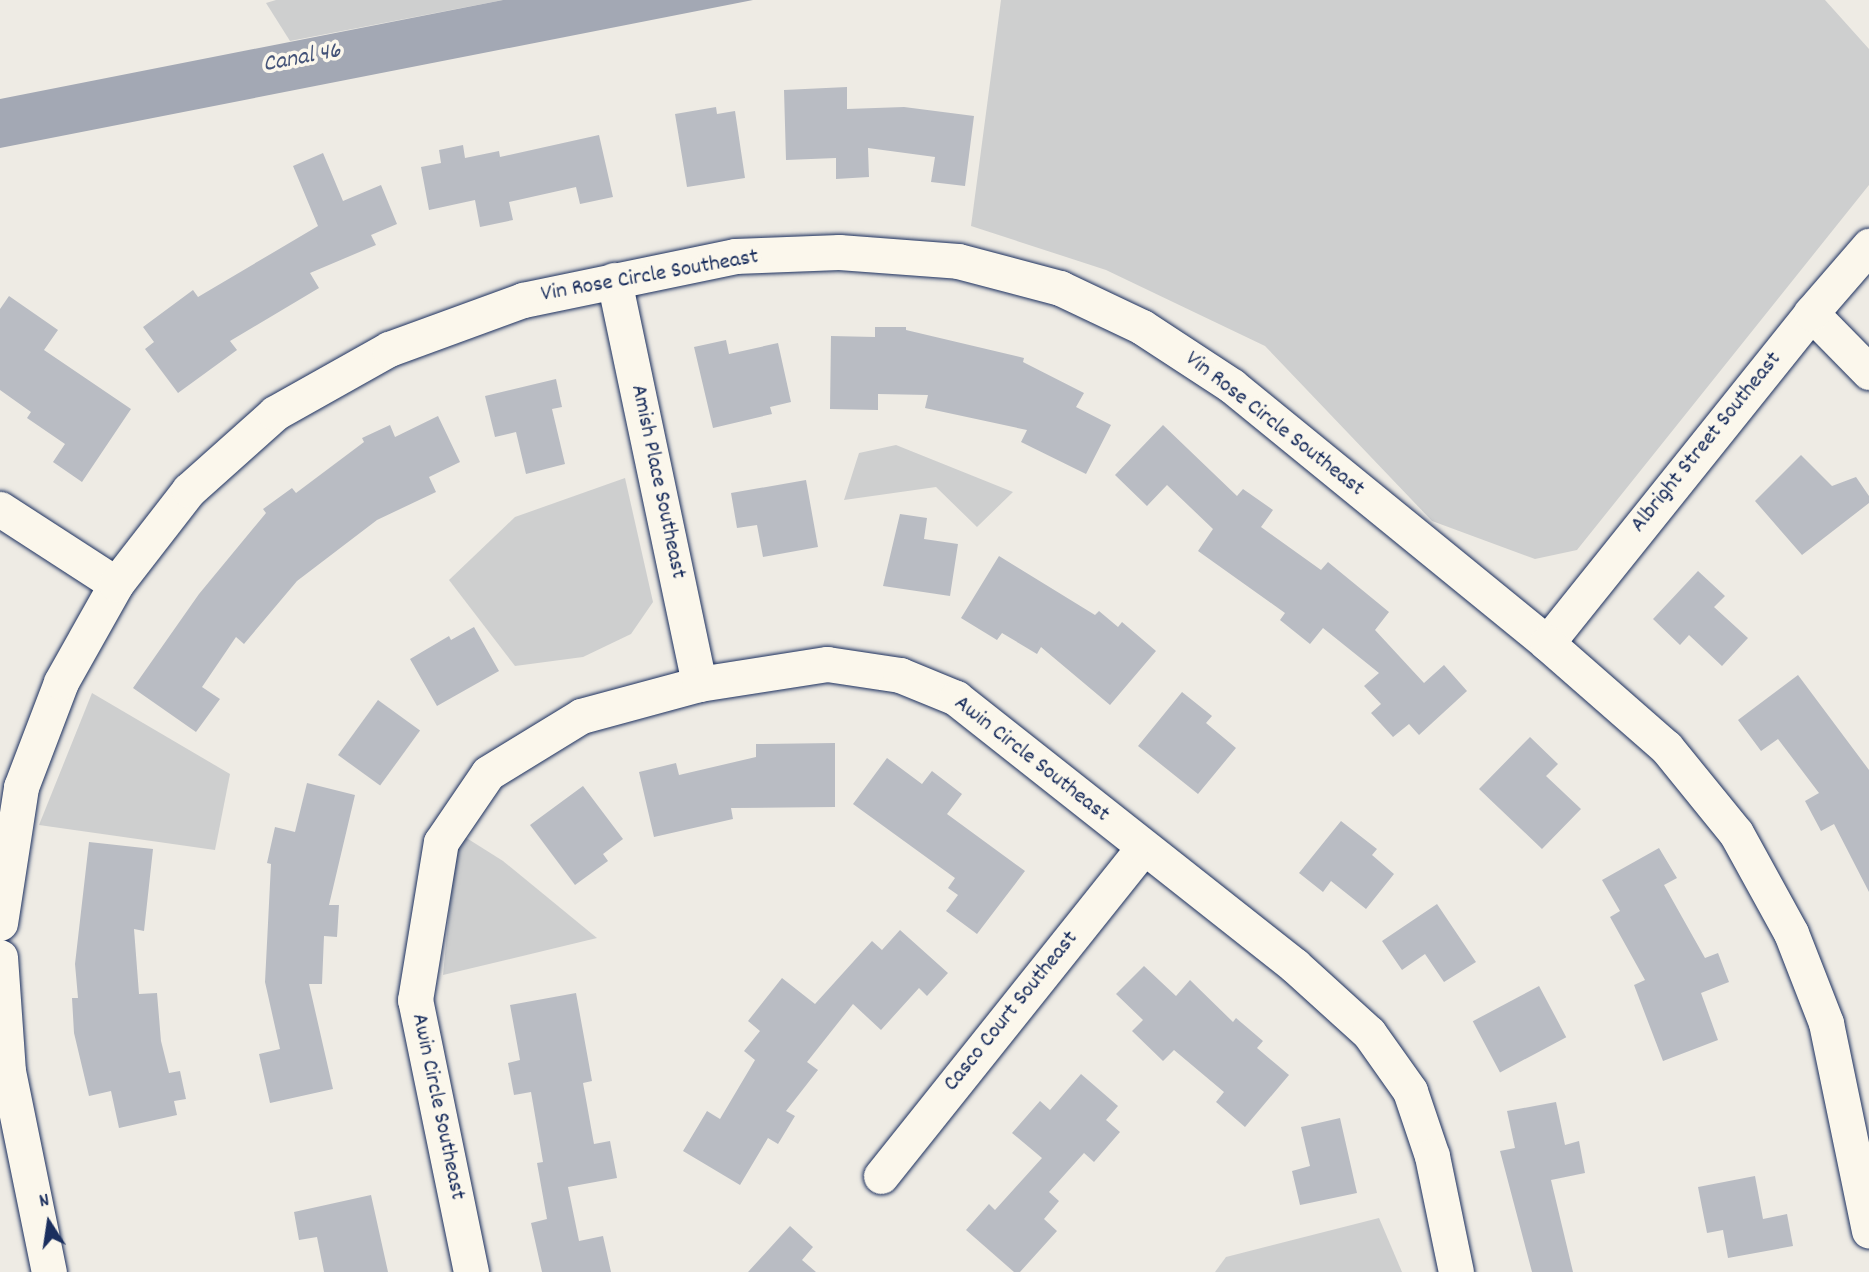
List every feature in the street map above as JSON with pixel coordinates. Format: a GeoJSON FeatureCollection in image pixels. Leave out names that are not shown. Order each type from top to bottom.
{"type":"FeatureCollection","features":[{"type":"Feature","properties":{"kind":"street","name":"Albright Street Southeast"},"geometry":{"type":"LineString","coordinates":[[1547,643],[1811,313],[1869,246]]}},
{"type":"Feature","properties":{"kind":"street","name":"Vin Rose Circle Southeast"},"geometry":{"type":"LineString","coordinates":[[0,923],[21,787],[61,681],[116,584],[189,490],[275,413],[389,349],[523,300],[735,256],[839,252],[958,261],[1060,288],[1142,327],[1232,386],[1547,643],[1666,747],[1736,833],[1791,933],[1826,1023],[1869,1231]]}},
{"type":"Feature","properties":{"kind":"street","name":"Amish Place Southeast"},"geometry":{"type":"LineString","coordinates":[[614,280],[699,684]]}},
{"type":"Feature","properties":{"kind":"street"},"geometry":{"type":"LineString","coordinates":[[1811,313],[1869,372]]}},
{"type":"Feature","properties":{"kind":"street"},"geometry":{"type":"LineString","coordinates":[[0,509],[116,584]]}},
{"type":"Feature","properties":{"kind":"street","name":"Awin Circle Southeast"},"geometry":{"type":"LineString","coordinates":[[471,1272],[415,1000],[441,842],[488,773],[581,716],[699,684],[827,664],[900,675],[956,698],[1294,965],[1369,1032],[1410,1091],[1432,1156],[1457,1272]]}},
{"type":"Feature","properties":{"kind":"street","name":"Casco Court Southeast"},"geometry":{"type":"LineString","coordinates":[[881,1176],[1143,848]]}},
{"type":"Feature","properties":{"kind":"street"},"geometry":{"type":"LineString","coordinates":[[0,957],[8,1072],[49,1272]]}},
{"type":"Feature","properties":{"kind":"shaded area"},"geometry":{"type":"Polygon","coordinates":[[[276,0],[503,0],[290,41],[266,3],[276,0]]]}},
{"type":"Feature","properties":{"kind":"shaded area"},"geometry":{"type":"Polygon","coordinates":[[[1001,0],[1825,0],[1869,49],[1869,185],[1577,550],[1535,559],[1432,521],[1265,346],[1106,270],[971,226],[1001,0]]]}},
{"type":"Feature","properties":{"kind":"shaded area"},"geometry":{"type":"Polygon","coordinates":[[[896,445],[1013,492],[977,527],[936,487],[844,500],[859,453],[896,445]]]}},
{"type":"Feature","properties":{"kind":"shaded area"},"geometry":{"type":"Polygon","coordinates":[[[625,478],[653,602],[631,634],[583,657],[515,666],[449,580],[515,517],[625,478]]]}},
{"type":"Feature","properties":{"kind":"shaded area"},"geometry":{"type":"Polygon","coordinates":[[[92,693],[230,774],[215,850],[39,825],[92,693]]]}},
{"type":"Feature","properties":{"kind":"shaded area"},"geometry":{"type":"Polygon","coordinates":[[[457,832],[503,861],[597,938],[443,975],[457,832]]]}},
{"type":"Feature","properties":{"kind":"shaded area"},"geometry":{"type":"Polygon","coordinates":[[[1379,1218],[1402,1272],[1215,1272],[1226,1257],[1379,1218]]]}},
{"type":"Feature","properties":{"kind":"water","name":"Canal 46"},"geometry":{"type":"Polygon","coordinates":[[[503,0],[753,0],[0,148],[0,99],[503,0]]]}},
{"type":"Feature","properties":{"kind":"building"},"geometry":{"type":"Polygon","coordinates":[[[847,87],[847,109],[904,107],[974,116],[965,186],[931,182],[935,157],[868,148],[869,177],[836,179],[836,158],[786,160],[784,90],[847,87]]]}},
{"type":"Feature","properties":{"kind":"building"},"geometry":{"type":"Polygon","coordinates":[[[716,107],[717,114],[735,111],[745,178],[687,187],[675,114],[716,107]]]}},
{"type":"Feature","properties":{"kind":"building"},"geometry":{"type":"Polygon","coordinates":[[[599,135],[613,197],[580,204],[576,187],[509,202],[513,220],[480,227],[475,200],[429,210],[421,167],[441,163],[439,150],[463,145],[465,158],[499,151],[500,157],[599,135]]]}},
{"type":"Feature","properties":{"kind":"building"},"geometry":{"type":"Polygon","coordinates":[[[323,153],[343,201],[381,185],[397,224],[371,235],[376,245],[310,273],[319,288],[230,341],[237,350],[178,393],[145,349],[154,342],[143,327],[193,290],[198,297],[318,226],[293,166],[323,153]]]}},
{"type":"Feature","properties":{"kind":"building"},"geometry":{"type":"Polygon","coordinates":[[[9,296],[58,330],[44,350],[131,409],[82,482],[53,462],[65,444],[27,418],[31,412],[0,390],[0,309],[9,296]]]}},
{"type":"Feature","properties":{"kind":"building"},"geometry":{"type":"Polygon","coordinates":[[[875,327],[906,327],[906,330],[1024,358],[1023,362],[1084,393],[1076,407],[1111,425],[1086,474],[1021,442],[1027,430],[925,408],[928,395],[878,394],[878,410],[830,409],[831,336],[875,337],[875,327]]]}},
{"type":"Feature","properties":{"kind":"building"},"geometry":{"type":"Polygon","coordinates":[[[726,340],[729,354],[778,343],[791,402],[770,407],[772,414],[713,428],[694,347],[726,340]]]}},
{"type":"Feature","properties":{"kind":"building"},"geometry":{"type":"Polygon","coordinates":[[[556,379],[562,407],[552,409],[565,464],[526,474],[516,432],[495,437],[485,396],[556,379]]]}},
{"type":"Feature","properties":{"kind":"building"},"geometry":{"type":"Polygon","coordinates":[[[438,416],[460,462],[429,477],[436,492],[377,520],[297,581],[244,644],[236,637],[202,687],[220,699],[196,732],[133,688],[199,594],[266,513],[263,509],[292,488],[296,493],[364,442],[362,438],[390,425],[395,437],[438,416]]]}},
{"type":"Feature","properties":{"kind":"building"},"geometry":{"type":"Polygon","coordinates":[[[1163,425],[1237,496],[1243,489],[1273,510],[1261,527],[1321,570],[1328,562],[1389,612],[1375,630],[1424,683],[1444,665],[1467,691],[1419,735],[1409,724],[1393,737],[1371,713],[1381,704],[1364,686],[1379,673],[1323,628],[1310,644],[1280,620],[1285,613],[1198,551],[1213,529],[1167,485],[1147,506],[1115,475],[1163,425]]]}},
{"type":"Feature","properties":{"kind":"building"},"geometry":{"type":"Polygon","coordinates":[[[1801,455],[1832,486],[1856,477],[1869,496],[1869,503],[1802,555],[1755,501],[1801,455]]]}},
{"type":"Feature","properties":{"kind":"building"},"geometry":{"type":"Polygon","coordinates":[[[806,480],[818,547],[763,557],[757,525],[737,528],[731,493],[806,480]]]}},
{"type":"Feature","properties":{"kind":"building"},"geometry":{"type":"Polygon","coordinates":[[[900,514],[927,518],[924,539],[958,544],[950,596],[883,586],[900,514]]]}},
{"type":"Feature","properties":{"kind":"building"},"geometry":{"type":"Polygon","coordinates":[[[999,556],[1095,615],[1099,611],[1118,627],[1122,622],[1156,651],[1110,705],[1041,647],[1037,654],[1002,633],[997,640],[961,618],[999,556]]]}},
{"type":"Feature","properties":{"kind":"building"},"geometry":{"type":"Polygon","coordinates":[[[1698,571],[1725,596],[1714,607],[1748,638],[1722,666],[1689,635],[1680,645],[1653,619],[1698,571]]]}},
{"type":"Feature","properties":{"kind":"building"},"geometry":{"type":"Polygon","coordinates":[[[474,627],[499,671],[437,706],[410,659],[449,636],[451,640],[474,627]]]}},
{"type":"Feature","properties":{"kind":"building"},"geometry":{"type":"Polygon","coordinates":[[[1798,675],[1869,770],[1869,892],[1834,824],[1821,831],[1805,801],[1819,793],[1778,739],[1761,751],[1738,720],[1798,675]]]}},
{"type":"Feature","properties":{"kind":"building"},"geometry":{"type":"Polygon","coordinates":[[[1182,692],[1212,716],[1206,723],[1236,748],[1198,794],[1138,746],[1182,692]]]}},
{"type":"Feature","properties":{"kind":"building"},"geometry":{"type":"Polygon","coordinates":[[[378,700],[420,731],[380,786],[338,755],[378,700]]]}},
{"type":"Feature","properties":{"kind":"building"},"geometry":{"type":"Polygon","coordinates":[[[1530,737],[1558,764],[1546,776],[1581,809],[1542,849],[1479,789],[1530,737]]]}},
{"type":"Feature","properties":{"kind":"building"},"geometry":{"type":"Polygon","coordinates":[[[835,743],[835,807],[731,808],[733,819],[654,837],[639,772],[676,763],[679,775],[756,757],[756,744],[835,743]]]}},
{"type":"Feature","properties":{"kind":"building"},"geometry":{"type":"Polygon","coordinates":[[[887,758],[922,784],[932,771],[962,794],[947,814],[1025,871],[977,934],[946,911],[958,895],[948,888],[955,878],[853,804],[887,758]]]}},
{"type":"Feature","properties":{"kind":"building"},"geometry":{"type":"Polygon","coordinates":[[[307,783],[355,795],[329,905],[339,905],[337,937],[324,936],[322,984],[309,984],[333,1089],[270,1103],[259,1054],[280,1049],[265,982],[271,864],[267,863],[275,827],[295,832],[307,783]]]}},
{"type":"Feature","properties":{"kind":"building"},"geometry":{"type":"Polygon","coordinates":[[[583,786],[623,839],[603,854],[608,861],[575,885],[530,825],[583,786]]]}},
{"type":"Feature","properties":{"kind":"building"},"geometry":{"type":"Polygon","coordinates":[[[1341,821],[1377,849],[1372,855],[1394,874],[1366,909],[1331,881],[1323,892],[1299,873],[1341,821]]]}},
{"type":"Feature","properties":{"kind":"building"},"geometry":{"type":"Polygon","coordinates":[[[89,842],[153,849],[144,931],[134,929],[139,994],[157,993],[161,1041],[169,1073],[180,1071],[186,1099],[174,1101],[177,1115],[119,1128],[111,1091],[89,1096],[74,1033],[72,998],[78,998],[75,964],[89,842]]]}},
{"type":"Feature","properties":{"kind":"building"},"geometry":{"type":"Polygon","coordinates":[[[1659,848],[1677,878],[1664,885],[1705,958],[1718,953],[1729,982],[1701,993],[1718,1040],[1663,1061],[1634,985],[1645,980],[1610,917],[1620,911],[1602,880],[1659,848]]]}},
{"type":"Feature","properties":{"kind":"building"},"geometry":{"type":"Polygon","coordinates":[[[1437,904],[1476,962],[1444,982],[1425,954],[1402,970],[1382,941],[1437,904]]]}},
{"type":"Feature","properties":{"kind":"building"},"geometry":{"type":"Polygon","coordinates":[[[900,930],[948,973],[927,996],[919,988],[881,1030],[853,1004],[807,1062],[818,1070],[786,1111],[795,1116],[778,1144],[768,1138],[740,1185],[683,1151],[707,1111],[720,1119],[755,1060],[744,1051],[760,1031],[748,1021],[782,978],[815,1004],[872,941],[882,950],[900,930]]]}},
{"type":"Feature","properties":{"kind":"building"},"geometry":{"type":"Polygon","coordinates":[[[1144,966],[1176,996],[1190,980],[1233,1022],[1236,1018],[1263,1041],[1257,1048],[1289,1075],[1245,1127],[1216,1102],[1224,1092],[1174,1050],[1163,1061],[1132,1031],[1143,1020],[1116,994],[1144,966]]]}},
{"type":"Feature","properties":{"kind":"building"},"geometry":{"type":"Polygon","coordinates":[[[1539,986],[1566,1037],[1500,1072],[1473,1021],[1539,986]]]}},
{"type":"Feature","properties":{"kind":"building"},"geometry":{"type":"Polygon","coordinates":[[[576,993],[592,1081],[583,1083],[594,1144],[610,1141],[617,1178],[568,1187],[579,1241],[603,1236],[611,1272],[542,1272],[531,1223],[547,1219],[537,1163],[543,1162],[531,1092],[514,1095],[508,1063],[520,1060],[510,1005],[576,993]]]}},
{"type":"Feature","properties":{"kind":"building"},"geometry":{"type":"Polygon","coordinates":[[[1081,1074],[1118,1106],[1106,1120],[1120,1132],[1094,1162],[1084,1153],[1049,1192],[1059,1201],[1044,1219],[1057,1231],[1020,1272],[1014,1272],[966,1230],[989,1204],[995,1210],[1042,1158],[1012,1133],[1040,1101],[1050,1110],[1081,1074]]]}},
{"type":"Feature","properties":{"kind":"building"},"geometry":{"type":"Polygon","coordinates":[[[1556,1102],[1565,1145],[1579,1141],[1585,1173],[1551,1180],[1573,1272],[1532,1272],[1500,1151],[1515,1148],[1507,1111],[1556,1102]]]}},
{"type":"Feature","properties":{"kind":"building"},"geometry":{"type":"Polygon","coordinates":[[[1340,1118],[1357,1193],[1300,1205],[1292,1171],[1310,1166],[1301,1127],[1340,1118]]]}},
{"type":"Feature","properties":{"kind":"building"},"geometry":{"type":"Polygon","coordinates":[[[1755,1176],[1763,1219],[1787,1214],[1793,1246],[1728,1258],[1723,1230],[1707,1233],[1698,1187],[1755,1176]]]}},
{"type":"Feature","properties":{"kind":"building"},"geometry":{"type":"Polygon","coordinates":[[[371,1195],[388,1272],[324,1272],[317,1237],[299,1240],[294,1212],[371,1195]]]}},
{"type":"Feature","properties":{"kind":"building"},"geometry":{"type":"Polygon","coordinates":[[[790,1226],[813,1247],[802,1260],[816,1272],[748,1272],[790,1226]]]}}]}
